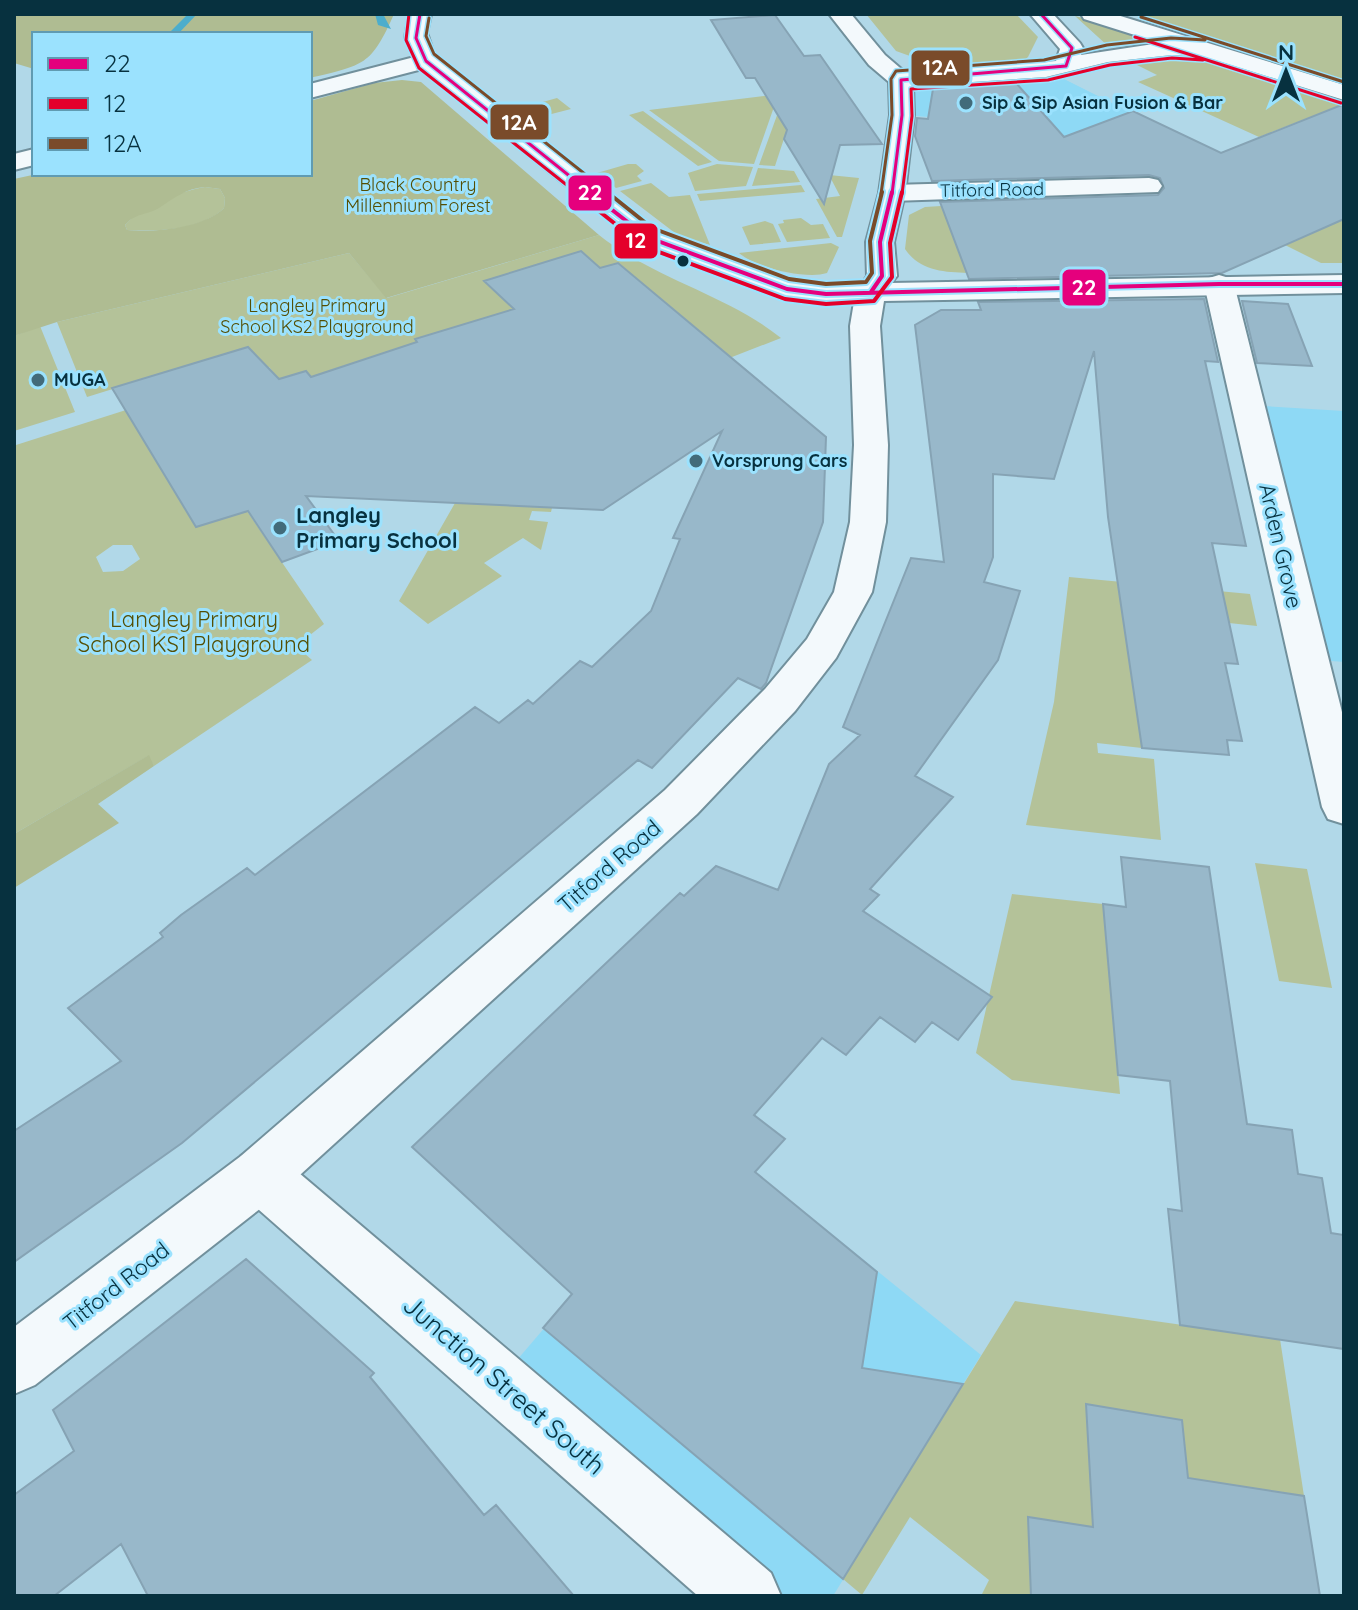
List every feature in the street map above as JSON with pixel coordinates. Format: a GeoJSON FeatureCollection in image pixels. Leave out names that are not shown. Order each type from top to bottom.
{"type":"FeatureCollection","features":[{"type":"Feature","properties":{"kind":"main road"},"geometry":{"type":"LineString","coordinates":[[420,14],[415,41],[426,61],[647,237],[787,289],[826,294],[1219,284],[1344,284]]}},
{"type":"Feature","properties":{"kind":"main road"},"geometry":{"type":"LineString","coordinates":[[840,14],[877,60],[901,80],[1046,70],[1108,55],[1172,48],[1204,50]]}},
{"type":"Feature","properties":{"kind":"main road"},"geometry":{"type":"LineString","coordinates":[[1041,14],[1072,48],[1066,66]]}},
{"type":"Feature","properties":{"kind":"main road"},"geometry":{"type":"LineString","coordinates":[[1092,14],[1344,93]]}},
{"type":"Feature","properties":{"kind":"main road"},"geometry":{"type":"LineString","coordinates":[[312,90],[426,61]]}},
{"type":"Feature","properties":{"kind":"main road","name":"Titford Road"},"geometry":{"type":"LineString","coordinates":[[14,1364],[260,1175],[681,802],[780,700],[822,648],[853,592],[868,522],[871,445],[865,326],[871,292],[882,276],[880,242],[892,193],[902,115],[901,80]]}},
{"type":"Feature","properties":{"kind":"main road"},"geometry":{"type":"LineString","coordinates":[[1076,162],[1091,188]]}},
{"type":"Feature","properties":{"kind":"main road","name":"Titford Road"},"geometry":{"type":"LineString","coordinates":[[892,193],[1149,186]]}},
{"type":"Feature","properties":{"kind":"main road","name":"Arden Grove"},"geometry":{"type":"LineString","coordinates":[[1219,284],[1344,807]]}},
{"type":"Feature","properties":{"kind":"main road","name":"Junction Street South"},"geometry":{"type":"LineString","coordinates":[[260,1175],[748,1596]]}},
{"type":"Feature","properties":{"kind":"shaded area"},"geometry":{"type":"Polygon","coordinates":[[[1046,70],[1130,112],[1065,137],[1010,123],[902,115],[901,80],[1046,70]]]}},
{"type":"Feature","properties":{"kind":"shaded area"},"geometry":{"type":"Polygon","coordinates":[[[1248,405],[1344,411],[1344,662],[1308,659],[1248,405]]]}},
{"type":"Feature","properties":{"kind":"shaded area"},"geometry":{"type":"Polygon","coordinates":[[[802,1210],[981,1355],[833,1596],[748,1596],[499,1381],[594,1270],[728,1302],[802,1210]]]}},
{"type":"Feature","properties":{"kind":"green space"},"geometry":{"type":"Polygon","coordinates":[[[14,14],[394,14],[379,44],[364,61],[312,78],[312,32],[32,32],[32,68],[14,63],[14,14]]]}},
{"type":"Feature","properties":{"kind":"green space"},"geometry":{"type":"Polygon","coordinates":[[[866,14],[1016,14],[1038,37],[1022,62],[956,68],[935,65],[896,51],[866,14]]]}},
{"type":"Feature","properties":{"kind":"green space"},"geometry":{"type":"Polygon","coordinates":[[[1132,14],[1344,14],[1344,81],[1327,76],[1132,14]]]}},
{"type":"Feature","properties":{"kind":"green space"},"geometry":{"type":"Polygon","coordinates":[[[1075,16],[1163,39],[1172,42],[1109,47],[1075,16]]]}},
{"type":"Feature","properties":{"kind":"green space"},"geometry":{"type":"Polygon","coordinates":[[[1166,57],[1211,63],[1341,105],[1259,137],[1138,82],[1157,75],[1135,64],[1166,57]]]}},
{"type":"Feature","properties":{"kind":"green space","name":"Black Country Millennium Forest"},"geometry":{"type":"Polygon","coordinates":[[[402,80],[421,82],[599,235],[386,298],[349,253],[57,322],[14,336],[14,179],[32,175],[312,176],[312,100],[374,83],[402,80]],[[198,188],[133,218],[125,225],[127,230],[151,231],[192,225],[224,208],[225,198],[220,189],[198,188]]]}},
{"type":"Feature","properties":{"kind":"green space"},"geometry":{"type":"Polygon","coordinates":[[[788,93],[775,104],[754,164],[719,161],[649,110],[788,93]]]}},
{"type":"Feature","properties":{"kind":"green space"},"geometry":{"type":"Polygon","coordinates":[[[557,98],[571,109],[532,119],[518,109],[557,98]]]}},
{"type":"Feature","properties":{"kind":"green space"},"geometry":{"type":"Polygon","coordinates":[[[780,107],[794,108],[775,166],[759,165],[780,107]]]}},
{"type":"Feature","properties":{"kind":"green space"},"geometry":{"type":"Polygon","coordinates":[[[643,111],[712,162],[698,166],[629,115],[643,111]]]}},
{"type":"Feature","properties":{"kind":"green space"},"geometry":{"type":"Polygon","coordinates":[[[636,164],[644,171],[637,176],[642,181],[616,188],[597,173],[636,164]]]}},
{"type":"Feature","properties":{"kind":"green space"},"geometry":{"type":"Polygon","coordinates":[[[717,164],[753,167],[746,186],[695,191],[688,173],[717,164]]]}},
{"type":"Feature","properties":{"kind":"green space"},"geometry":{"type":"Polygon","coordinates":[[[758,168],[794,171],[800,182],[752,186],[758,168]]]}},
{"type":"Feature","properties":{"kind":"green space"},"geometry":{"type":"Polygon","coordinates":[[[829,175],[859,178],[842,237],[837,237],[816,199],[840,196],[829,175]]]}},
{"type":"Feature","properties":{"kind":"green space"},"geometry":{"type":"Polygon","coordinates":[[[651,183],[669,197],[690,195],[710,245],[679,236],[620,191],[651,183]]]}},
{"type":"Feature","properties":{"kind":"green space"},"geometry":{"type":"Polygon","coordinates":[[[801,185],[805,192],[700,201],[697,194],[801,185]]]}},
{"type":"Feature","properties":{"kind":"green space"},"geometry":{"type":"Polygon","coordinates":[[[205,187],[220,189],[225,198],[224,208],[215,215],[178,228],[127,230],[125,225],[151,206],[205,187]]]}},
{"type":"Feature","properties":{"kind":"green space"},"geometry":{"type":"Polygon","coordinates":[[[941,206],[968,273],[925,266],[905,249],[909,215],[925,207],[941,206]]]}},
{"type":"Feature","properties":{"kind":"green space"},"geometry":{"type":"Polygon","coordinates":[[[801,218],[811,225],[823,224],[830,238],[787,242],[778,224],[784,223],[783,220],[801,218]]]}},
{"type":"Feature","properties":{"kind":"green space"},"geometry":{"type":"Polygon","coordinates":[[[1344,219],[1344,263],[1321,263],[1285,245],[1344,219]]]}},
{"type":"Feature","properties":{"kind":"green space"},"geometry":{"type":"Polygon","coordinates":[[[765,221],[773,224],[781,242],[750,245],[742,227],[765,221]]]}},
{"type":"Feature","properties":{"kind":"green space","name":"Langley Primary School KS2 Playground"},"geometry":{"type":"Polygon","coordinates":[[[599,235],[643,263],[760,323],[781,338],[709,366],[707,337],[618,263],[600,268],[581,251],[485,281],[529,310],[416,339],[424,349],[352,372],[346,365],[311,377],[305,371],[284,378],[283,384],[269,367],[259,370],[255,355],[248,347],[87,397],[57,322],[349,253],[387,298],[599,235]]]}},
{"type":"Feature","properties":{"kind":"green space"},"geometry":{"type":"Polygon","coordinates":[[[831,243],[839,247],[827,273],[818,275],[781,271],[739,253],[831,243]]]}},
{"type":"Feature","properties":{"kind":"green space","name":"MUGA"},"geometry":{"type":"Polygon","coordinates":[[[40,326],[75,412],[14,431],[14,336],[40,326]]]}},
{"type":"Feature","properties":{"kind":"green space","name":"Langley Primary School KS1 Playground"},"geometry":{"type":"Polygon","coordinates":[[[148,403],[154,457],[196,526],[247,511],[324,624],[296,646],[312,660],[154,766],[148,756],[14,834],[14,441],[16,445],[148,403]],[[113,545],[96,557],[103,572],[123,571],[140,559],[132,545],[113,545]]]}},
{"type":"Feature","properties":{"kind":"green space"},"geometry":{"type":"Polygon","coordinates":[[[455,503],[552,508],[551,512],[532,511],[529,520],[548,522],[541,550],[523,538],[484,563],[502,576],[428,624],[399,601],[455,503]]]}},
{"type":"Feature","properties":{"kind":"green space"},"geometry":{"type":"Polygon","coordinates":[[[1069,577],[1250,594],[1257,626],[1229,623],[1228,620],[1130,669],[1142,748],[1097,743],[1098,753],[1154,759],[1161,840],[1026,825],[1054,702],[1069,577]]]}},
{"type":"Feature","properties":{"kind":"green space"},"geometry":{"type":"Polygon","coordinates":[[[149,755],[154,766],[98,804],[119,823],[14,888],[14,834],[149,755]]]}},
{"type":"Feature","properties":{"kind":"green space"},"geometry":{"type":"Polygon","coordinates":[[[1255,863],[1307,869],[1332,988],[1279,981],[1255,863]]]}},
{"type":"Feature","properties":{"kind":"green space"},"geometry":{"type":"Polygon","coordinates":[[[1012,894],[1103,904],[1120,1094],[1012,1080],[976,1053],[1012,894]]]}},
{"type":"Feature","properties":{"kind":"green space"},"geometry":{"type":"Polygon","coordinates":[[[1015,1301],[1280,1339],[1304,1496],[1188,1478],[1182,1420],[1086,1404],[1093,1527],[1028,1517],[1031,1596],[981,1596],[989,1580],[910,1517],[862,1595],[843,1579],[1015,1301]]]}},
{"type":"Feature","properties":{"kind":"building"},"geometry":{"type":"Polygon","coordinates":[[[775,15],[804,56],[820,55],[882,144],[840,145],[824,204],[784,139],[787,130],[755,78],[746,78],[711,20],[775,15]]]}},
{"type":"Feature","properties":{"kind":"building"},"geometry":{"type":"Polygon","coordinates":[[[1016,83],[1064,137],[1133,111],[1221,153],[1344,104],[1344,219],[1222,273],[969,279],[940,202],[1158,195],[1164,188],[1160,178],[1149,175],[932,181],[915,136],[917,118],[928,119],[933,89],[1016,83]]]}},
{"type":"Feature","properties":{"kind":"building"},"geometry":{"type":"Polygon","coordinates":[[[581,251],[600,268],[618,263],[826,437],[823,522],[766,683],[761,689],[738,678],[652,768],[638,760],[182,1143],[14,1262],[14,1131],[121,1061],[68,1008],[163,937],[160,933],[181,915],[247,868],[255,875],[475,707],[499,723],[528,700],[533,704],[580,661],[592,667],[651,611],[680,539],[673,538],[722,431],[603,510],[306,496],[339,541],[282,562],[248,511],[196,527],[112,388],[248,347],[279,379],[306,371],[311,377],[417,342],[415,339],[514,309],[484,281],[581,251]]]}},
{"type":"Feature","properties":{"kind":"building"},"geometry":{"type":"Polygon","coordinates":[[[1204,299],[1218,362],[1205,361],[1246,546],[1212,543],[1238,664],[1225,663],[1242,741],[1227,740],[1229,755],[1142,748],[1108,517],[1094,351],[1054,479],[993,474],[993,557],[984,582],[1020,591],[998,660],[915,776],[953,797],[870,889],[879,895],[863,911],[992,997],[958,1040],[932,1022],[915,1042],[880,1017],[846,1055],[822,1038],[754,1115],[785,1139],[755,1172],[877,1272],[862,1368],[963,1384],[843,1579],[543,1328],[572,1294],[412,1147],[680,893],[684,896],[716,866],[778,890],[829,764],[860,735],[843,727],[911,558],[944,562],[915,325],[941,310],[981,310],[978,302],[1204,299]]]}},
{"type":"Feature","properties":{"kind":"building"},"geometry":{"type":"Polygon","coordinates":[[[1242,301],[1288,304],[1312,366],[1257,363],[1242,301]]]}},
{"type":"Feature","properties":{"kind":"building"},"geometry":{"type":"Polygon","coordinates":[[[1121,857],[1209,867],[1247,1124],[1292,1130],[1298,1174],[1322,1178],[1331,1233],[1344,1235],[1344,1349],[1180,1325],[1168,1209],[1182,1211],[1170,1081],[1118,1075],[1103,904],[1126,907],[1121,857]]]}},
{"type":"Feature","properties":{"kind":"building"},"geometry":{"type":"Polygon","coordinates":[[[246,1259],[374,1373],[370,1377],[484,1515],[496,1505],[574,1596],[148,1596],[121,1544],[54,1596],[14,1596],[14,1495],[74,1451],[53,1410],[246,1259]]]}},
{"type":"Feature","properties":{"kind":"building"},"geometry":{"type":"Polygon","coordinates":[[[1086,1404],[1182,1420],[1188,1478],[1304,1496],[1320,1596],[1031,1596],[1028,1517],[1093,1527],[1086,1404]]]}},
{"type":"Feature","properties":{"kind":"waterway"},"geometry":{"type":"LineString","coordinates":[[175,32],[193,14]]}},
{"type":"Feature","properties":{"kind":"waterway"},"geometry":{"type":"LineString","coordinates":[[379,14],[381,23],[388,27]]}},
{"type":"Feature","properties":{"kind":"transit line","name":"12"},"geometry":{"type":"LineString","coordinates":[[409,14],[406,40],[419,68],[643,246],[785,299],[826,304],[874,301],[892,277],[890,243],[902,194],[912,116],[911,89],[1048,80],[1110,65],[1172,58],[1203,60]]}},
{"type":"Feature","properties":{"kind":"transit line","name":"22"},"geometry":{"type":"LineString","coordinates":[[420,14],[416,38],[426,61],[630,225],[647,237],[787,289],[826,294],[1219,284],[1344,284]]}},
{"type":"Feature","properties":{"kind":"transit line","name":"22"},"geometry":{"type":"LineString","coordinates":[[871,292],[882,276],[880,242],[892,193],[902,115],[901,80],[1066,66],[1072,48],[1041,14]]}},
{"type":"Feature","properties":{"kind":"transit line","name":"12A"},"geometry":{"type":"LineString","coordinates":[[1141,17],[1344,82]]}},
{"type":"Feature","properties":{"kind":"transit line","name":"12A"},"geometry":{"type":"LineString","coordinates":[[429,18],[426,36],[434,54],[652,228],[789,279],[826,284],[866,282],[872,273],[870,241],[882,191],[892,115],[891,79],[896,71],[1044,60],[1107,45],[1171,38],[1205,40]]}},
{"type":"Feature","properties":{"kind":"transit line","name":"12"},"geometry":{"type":"LineString","coordinates":[[1135,37],[1341,103]]}},
{"type":"Feature","properties":{"kind":"place","name":"Sip & Sip Asian Fusion & Bar"},"geometry":{"type":"Point","coordinates":[966,103]}},
{"type":"Feature","properties":{"kind":"place","name":"MUGA"},"geometry":{"type":"Point","coordinates":[38,380]}},
{"type":"Feature","properties":{"kind":"place","name":"Vorsprung Cars"},"geometry":{"type":"Point","coordinates":[696,461]}},
{"type":"Feature","properties":{"kind":"place","name":"Langley Primary School"},"geometry":{"type":"Point","coordinates":[280,528]}}]}
